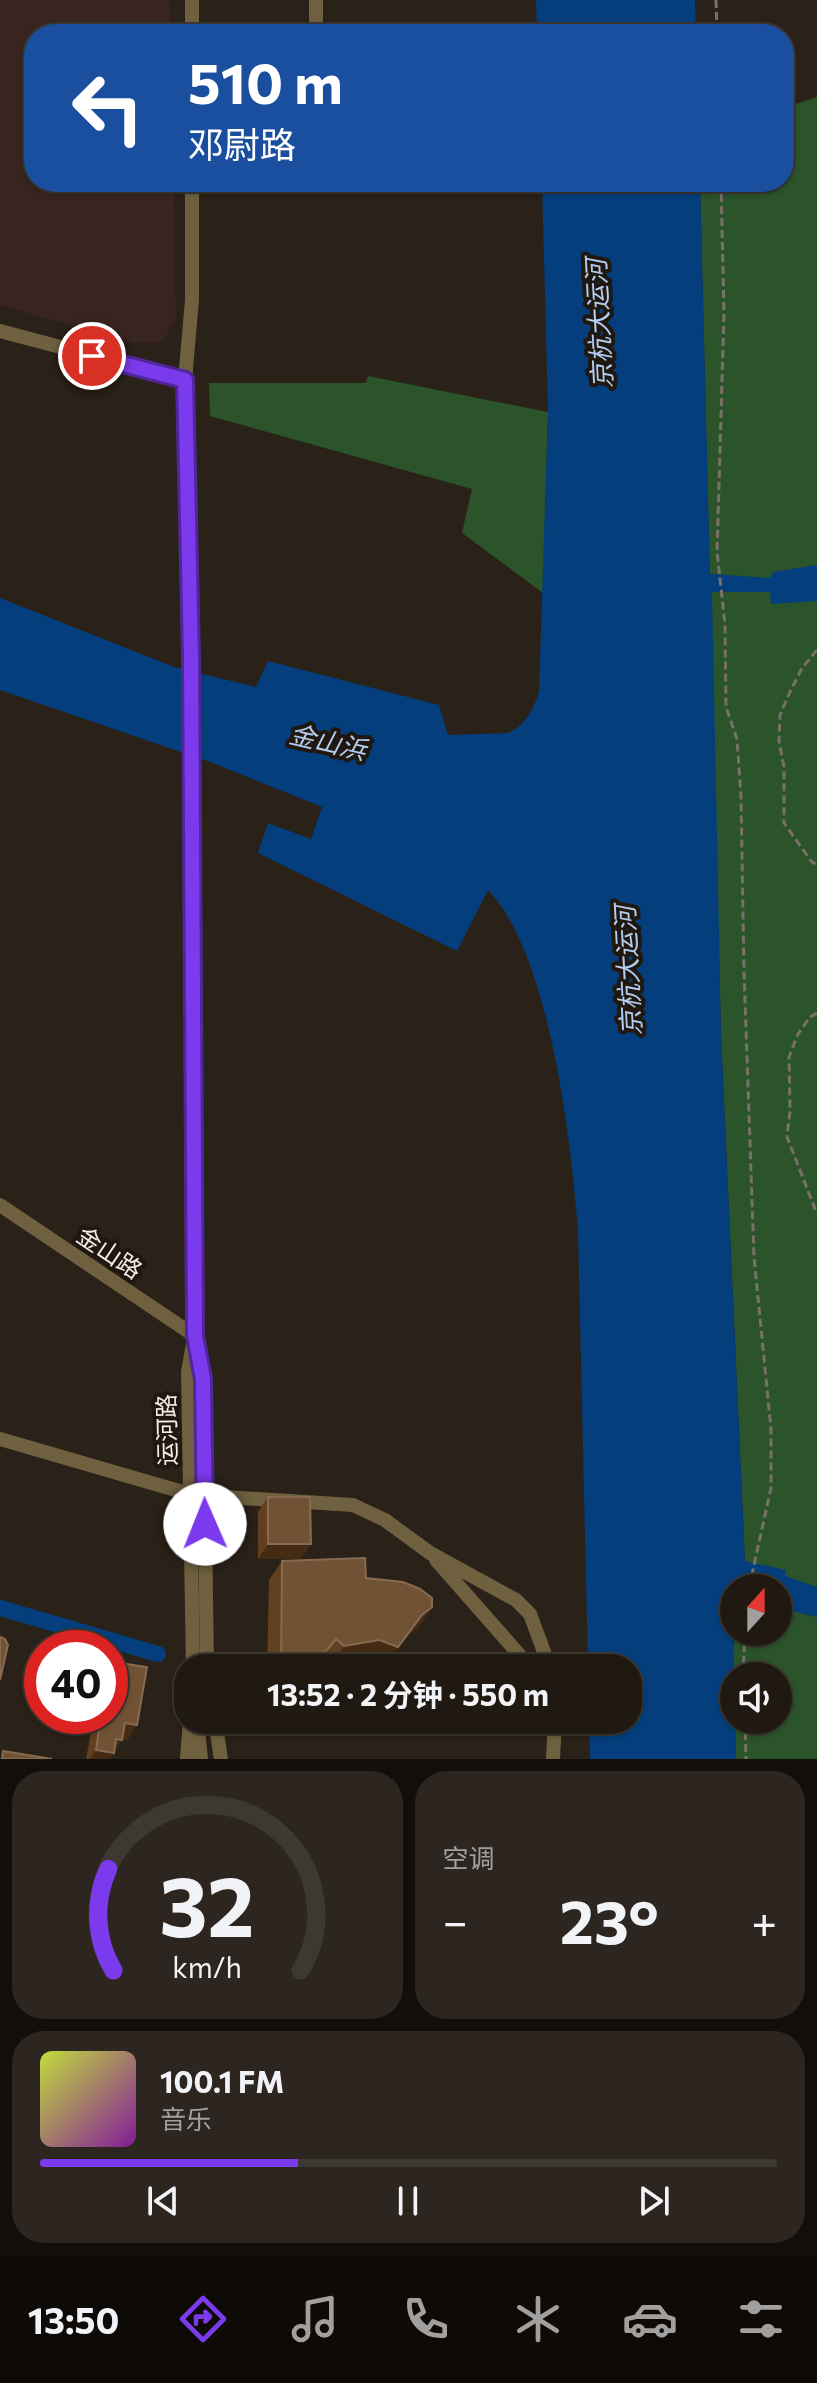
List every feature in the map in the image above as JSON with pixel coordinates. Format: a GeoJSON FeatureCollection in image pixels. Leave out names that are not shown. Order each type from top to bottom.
{"type":"FeatureCollection","features":[{"type":"Feature","properties":{"kind":"street"},"geometry":{"type":"LineString","coordinates":[[192,0],[192,24]]}},
{"type":"Feature","properties":{"kind":"street"},"geometry":{"type":"LineString","coordinates":[[316,0],[316,24]]}},
{"type":"Feature","properties":{"kind":"street","name":"运河路"},"geometry":{"type":"LineString","coordinates":[[192,192],[192,300],[185,380],[191,657],[195,1336],[188,1372],[206,1654]]}},
{"type":"Feature","properties":{"kind":"street"},"geometry":{"type":"LineString","coordinates":[[0,331],[185,380]]}},
{"type":"Feature","properties":{"kind":"street","name":"金山路"},"geometry":{"type":"LineString","coordinates":[[0,1205],[195,1336]]}},
{"type":"Feature","properties":{"kind":"street"},"geometry":{"type":"LineString","coordinates":[[0,1439],[197,1494],[353,1505],[385,1520],[430,1553],[516,1600],[530,1614],[546,1654]]}},
{"type":"Feature","properties":{"kind":"street","name":"运河路"},"geometry":{"type":"LineString","coordinates":[[193,1654],[197,1494]]}},
{"type":"Feature","properties":{"kind":"street"},"geometry":{"type":"LineString","coordinates":[[430,1553],[519,1654]]}},
{"type":"Feature","properties":{"kind":"street"},"geometry":{"type":"LineString","coordinates":[[187,1759],[189,1734]]}},
{"type":"Feature","properties":{"kind":"street"},"geometry":{"type":"LineString","coordinates":[[199,1734],[203,1759]]}},
{"type":"Feature","properties":{"kind":"street"},"geometry":{"type":"LineString","coordinates":[[203,1759],[205,1734]]}},
{"type":"Feature","properties":{"kind":"street"},"geometry":{"type":"LineString","coordinates":[[217,1734],[221,1759]]}},
{"type":"Feature","properties":{"kind":"street"},"geometry":{"type":"LineString","coordinates":[[553,1759],[554,1734]]}},
{"type":"Feature","properties":{"kind":"path"},"geometry":{"type":"LineString","coordinates":[[716,0],[717,24]]}},
{"type":"Feature","properties":{"kind":"path"},"geometry":{"type":"LineString","coordinates":[[721,192],[724,313],[717,552],[725,624],[726,707],[737,739],[741,797],[754,1257],[771,1429],[771,1488],[752,1574]]}},
{"type":"Feature","properties":{"kind":"path"},"geometry":{"type":"LineString","coordinates":[[817,650],[802,668],[780,715],[779,741],[784,767],[784,823],[817,865]]}},
{"type":"Feature","properties":{"kind":"path"},"geometry":{"type":"LineString","coordinates":[[817,1013],[810,1017],[798,1034],[789,1057],[787,1137],[817,1214]]}},
{"type":"Feature","properties":{"kind":"path"},"geometry":{"type":"LineString","coordinates":[[745,1734],[746,1759]]}},
{"type":"Feature","properties":{"kind":"shaded area"},"geometry":{"type":"Polygon","coordinates":[[[0,0],[170,0],[171,24],[24,24],[24,192],[173,192],[176,319],[165,338],[157,343],[134,343],[0,305],[0,0]]]}},
{"type":"Feature","properties":{"kind":"green space"},"geometry":{"type":"Polygon","coordinates":[[[817,97],[817,1759],[736,1759],[735,1734],[792,1734],[792,1662],[734,1662],[733,1648],[792,1646],[792,1574],[760,1574],[745,1562],[721,1036],[700,192],[794,192],[794,105],[817,97]]]}},
{"type":"Feature","properties":{"kind":"green space"},"geometry":{"type":"Polygon","coordinates":[[[368,376],[548,412],[543,593],[462,533],[472,489],[210,416],[209,383],[366,383],[368,376]]]}},
{"type":"Feature","properties":{"kind":"water"},"geometry":{"type":"Polygon","coordinates":[[[536,0],[695,0],[696,24],[537,24],[536,0]]]}},
{"type":"Feature","properties":{"kind":"water"},"geometry":{"type":"Polygon","coordinates":[[[542,192],[700,192],[710,574],[770,578],[773,572],[817,565],[817,601],[771,604],[770,592],[712,592],[721,1036],[745,1561],[786,1570],[785,1574],[720,1574],[720,1646],[734,1646],[733,1662],[720,1662],[720,1734],[735,1734],[736,1759],[590,1759],[589,1734],[642,1734],[642,1654],[588,1654],[575,1193],[554,1051],[527,958],[509,919],[488,890],[457,951],[258,853],[268,823],[311,839],[322,807],[210,762],[0,690],[0,598],[174,667],[256,687],[268,661],[439,705],[448,735],[509,733],[525,721],[539,691],[548,412],[542,192]]]}},
{"type":"Feature","properties":{"kind":"water"},"geometry":{"type":"Polygon","coordinates":[[[792,1578],[817,1587],[817,1617],[792,1611],[792,1578]]]}},
{"type":"Feature","properties":{"kind":"building"},"geometry":{"type":"Polygon","coordinates":[[[268,1497],[310,1497],[311,1544],[268,1544],[268,1497]]]}},
{"type":"Feature","properties":{"kind":"building"},"geometry":{"type":"Polygon","coordinates":[[[365,1558],[366,1578],[403,1582],[420,1589],[432,1598],[432,1607],[422,1615],[398,1647],[379,1640],[344,1646],[336,1639],[320,1654],[281,1654],[282,1561],[365,1558]]]}},
{"type":"Feature","properties":{"kind":"building"},"geometry":{"type":"Polygon","coordinates":[[[0,1637],[8,1645],[0,1680],[0,1637]]]}},
{"type":"Feature","properties":{"kind":"building"},"geometry":{"type":"Polygon","coordinates":[[[128,1664],[147,1667],[137,1725],[128,1724],[128,1664]]]}},
{"type":"Feature","properties":{"kind":"building"},"geometry":{"type":"Polygon","coordinates":[[[98,1734],[123,1734],[122,1740],[116,1739],[114,1753],[96,1750],[98,1734]]]}},
{"type":"Feature","properties":{"kind":"building"},"geometry":{"type":"Polygon","coordinates":[[[3,1751],[52,1759],[2,1759],[3,1751]]]}},
{"type":"Feature","properties":{"kind":"waterway"},"geometry":{"type":"LineString","coordinates":[[0,1608],[158,1654]]}},
{"type":"Feature","properties":{"kind":"route"},"geometry":{"type":"LineString","coordinates":[[92,356],[185,380],[191,657],[195,1336],[203,1379],[205,1524]]}},
{"type":"Feature","properties":{"kind":"water label","name":"京杭大运河"},"geometry":{"type":"Point","coordinates":[598,324]}},
{"type":"Feature","properties":{"kind":"water label","name":"金山浜"},"geometry":{"type":"Point","coordinates":[328,741]}},
{"type":"Feature","properties":{"kind":"water label","name":"京杭大运河"},"geometry":{"type":"Point","coordinates":[627,971]}}]}
